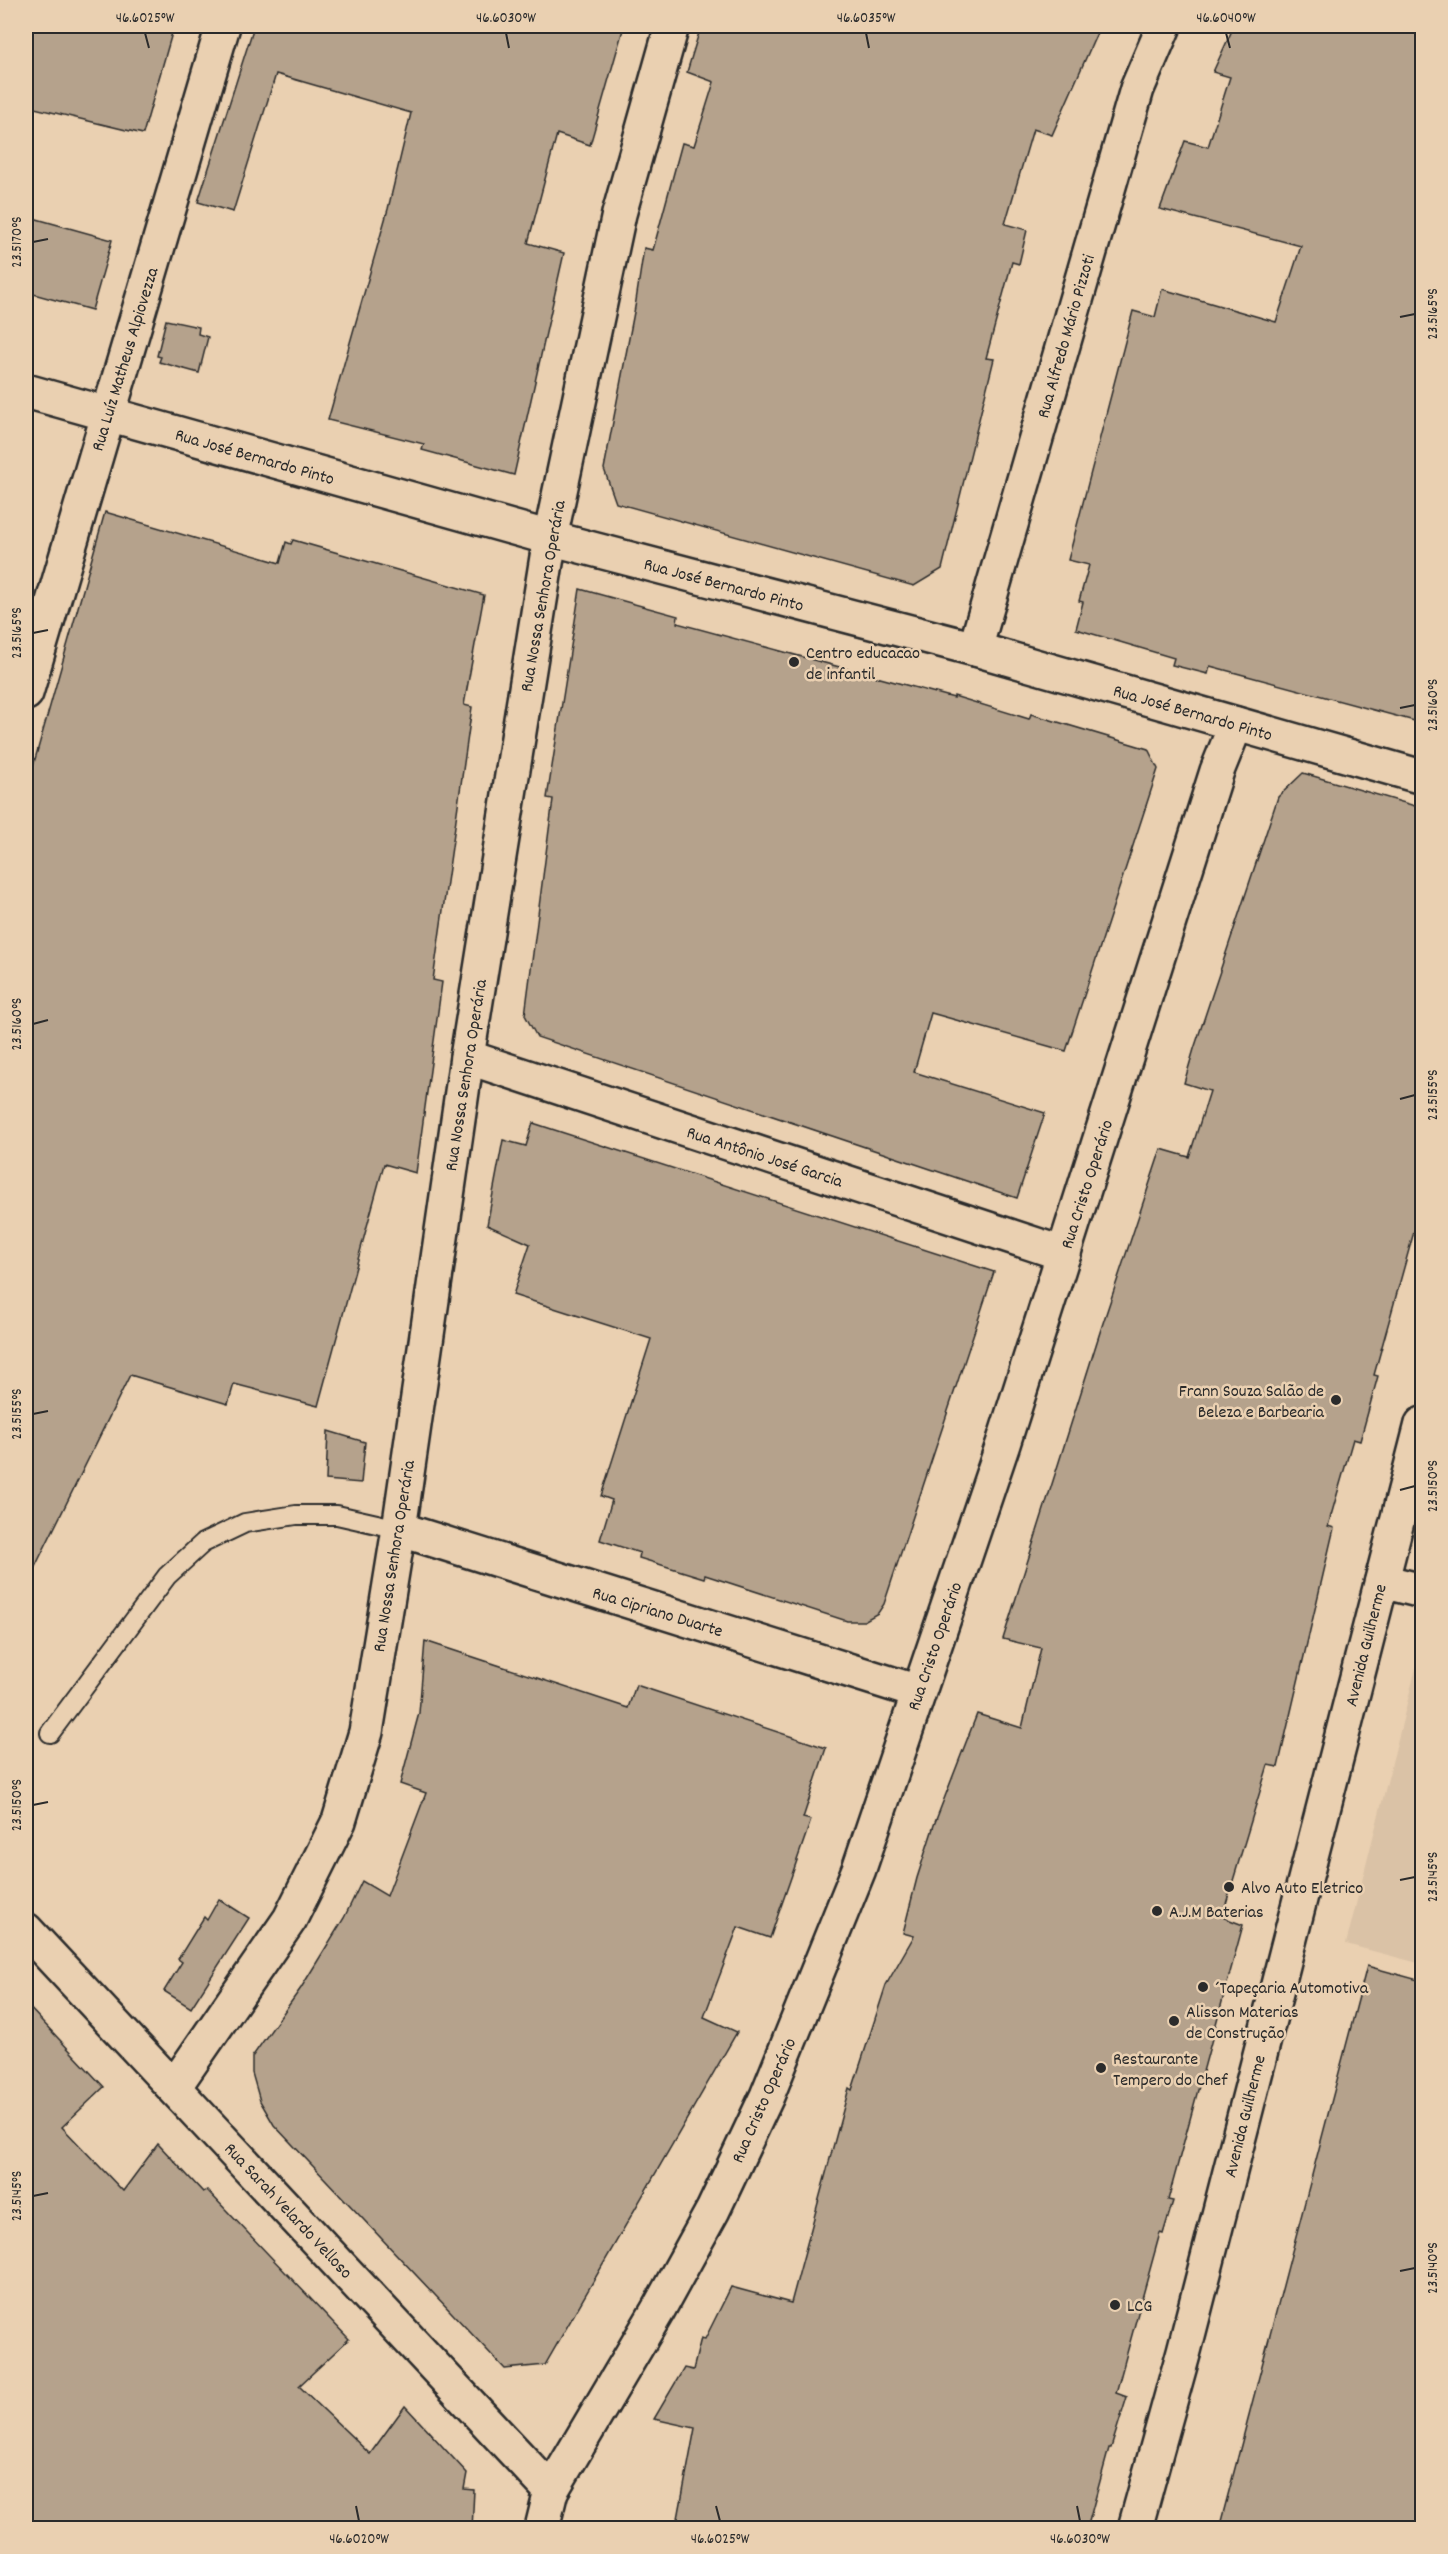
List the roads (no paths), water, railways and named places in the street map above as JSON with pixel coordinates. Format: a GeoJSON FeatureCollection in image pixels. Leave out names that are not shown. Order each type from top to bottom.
{"type":"FeatureCollection","features":[{"type":"Feature","properties":{"kind":"street","name":"Rua Luíz Matheus Alpiovezza"},"geometry":{"type":"LineString","coordinates":[[26,693],[224,26]]}},
{"type":"Feature","properties":{"kind":"street","name":"Rua Nossa Senhora Operária"},"geometry":{"type":"LineString","coordinates":[[174,2087],[290,1918],[339,1821],[366,1732],[399,1529],[467,1057],[550,538],[619,214],[672,26]]}},
{"type":"Feature","properties":{"kind":"street","name":"Rua Alfredo Mário Pizzoti"},"geometry":{"type":"LineString","coordinates":[[975,649],[1137,89],[1164,26]]}},
{"type":"Feature","properties":{"kind":"street","name":"Rua José Bernardo Pinto"},"geometry":{"type":"LineString","coordinates":[[26,392],[550,538],[975,649],[1422,777]]}},
{"type":"Feature","properties":{"kind":"street","name":"Rua Cristo Operário"},"geometry":{"type":"LineString","coordinates":[[542,2529],[551,2491],[658,2310],[713,2210],[767,2096],[859,1869],[1003,1444],[1217,771],[1236,724]]}},
{"type":"Feature","properties":{"kind":"street","name":"Rua Antônio José Garcia"},"geometry":{"type":"LineString","coordinates":[[467,1057],[1064,1254]]}},
{"type":"Feature","properties":{"kind":"street","name":"Avenida Guilherme"},"geometry":{"type":"LineString","coordinates":[[1135,2529],[1190,2328],[1422,1424]]}},
{"type":"Feature","properties":{"kind":"street","name":"Rua Cipriano Duarte"},"geometry":{"type":"LineString","coordinates":[[399,1529],[918,1692]]}},
{"type":"Feature","properties":{"kind":"street"},"geometry":{"type":"LineString","coordinates":[[1382,1581],[1422,1591]]}},
{"type":"Feature","properties":{"kind":"street","name":"Rua Sarah Velardo Velloso"},"geometry":{"type":"LineString","coordinates":[[26,1930],[551,2491]]}},
{"type":"Feature","properties":{"kind":"lane"},"geometry":{"type":"LineString","coordinates":[[50,1732],[167,1576],[203,1543],[245,1523],[296,1515],[337,1515],[399,1529]]}},
{"type":"Feature","properties":{"kind":"place","name":"Centro educacao de infantil"},"geometry":{"type":"Point","coordinates":[794,662]}},
{"type":"Feature","properties":{"kind":"place","name":"Frann Souza Salão de Beleza e Barbearia"},"geometry":{"type":"Point","coordinates":[1336,1400]}},
{"type":"Feature","properties":{"kind":"place","name":"Alvo Auto Eletrico"},"geometry":{"type":"Point","coordinates":[1229,1887]}},
{"type":"Feature","properties":{"kind":"place","name":"A.J.M Baterias"},"geometry":{"type":"Point","coordinates":[1157,1911]}},
{"type":"Feature","properties":{"kind":"place","name":"´Tapeçaria Automotiva"},"geometry":{"type":"Point","coordinates":[1203,1987]}},
{"type":"Feature","properties":{"kind":"place","name":"Alisson Materias de Construção"},"geometry":{"type":"Point","coordinates":[1174,2021]}},
{"type":"Feature","properties":{"kind":"place","name":"Restaurante Tempero do Chef"},"geometry":{"type":"Point","coordinates":[1101,2068]}},
{"type":"Feature","properties":{"kind":"place","name":"LCG"},"geometry":{"type":"Point","coordinates":[1115,2305]}}]}
